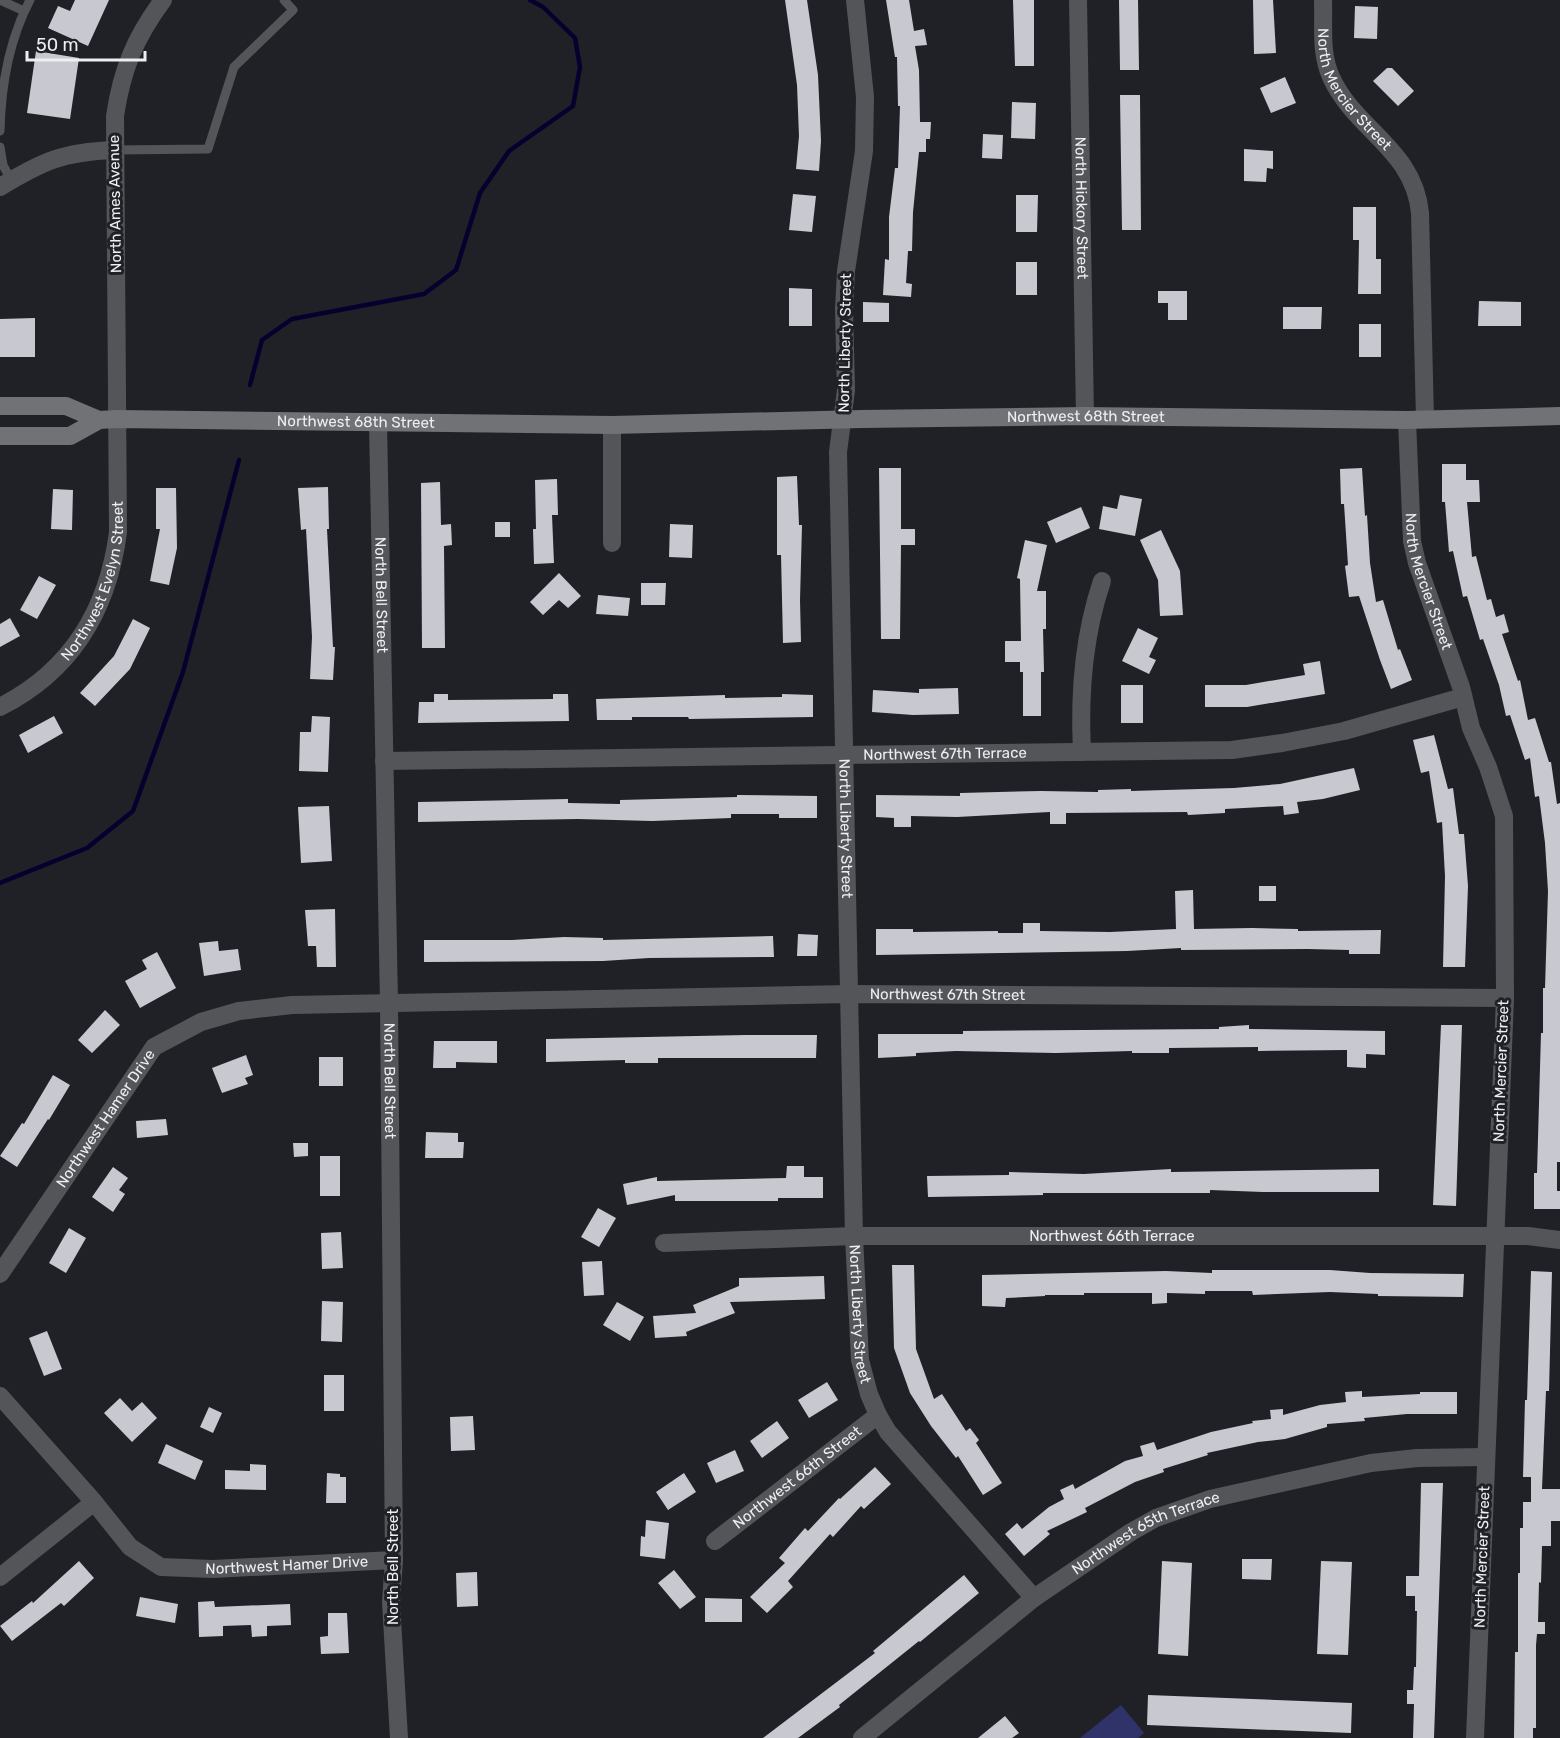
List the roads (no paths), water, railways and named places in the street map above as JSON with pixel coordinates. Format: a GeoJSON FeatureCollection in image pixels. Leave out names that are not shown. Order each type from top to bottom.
{"type":"FeatureCollection","features":[{"type":"Feature","properties":{"kind":"main road","name":"Northwest 68th Street"},"geometry":{"type":"LineString","coordinates":[[0,406],[66,406],[108,419],[612,425],[1085,416],[1416,419],[1560,417]]}},
{"type":"Feature","properties":{"kind":"main road","name":"Northwest 68th Street"},"geometry":{"type":"LineString","coordinates":[[0,436],[70,436],[108,419]]}},
{"type":"Feature","properties":{"kind":"street","name":"North Ames Avenue"},"geometry":{"type":"LineString","coordinates":[[108,419],[115,116],[124,71],[142,29],[163,0]]}},
{"type":"Feature","properties":{"kind":"street","name":"North Liberty Street"},"geometry":{"type":"LineString","coordinates":[[855,0],[864,87],[864,151],[846,271],[844,309],[846,390],[838,452],[854,1236],[860,1360],[869,1394],[888,1432],[1034,1598]]}},
{"type":"Feature","properties":{"kind":"street","name":"North Hickory Street"},"geometry":{"type":"LineString","coordinates":[[1078,0],[1085,416]]}},
{"type":"Feature","properties":{"kind":"street","name":"North Mercier Street"},"geometry":{"type":"LineString","coordinates":[[1323,0],[1324,56],[1330,75],[1346,103],[1403,163],[1417,192],[1420,213],[1412,541],[1417,563],[1463,697],[1471,728],[1488,766],[1504,816],[1505,998],[1475,1738]]}},
{"type":"Feature","properties":{"kind":"street"},"geometry":{"type":"LineString","coordinates":[[6,184],[56,157],[84,151],[114,150]]}},
{"type":"Feature","properties":{"kind":"street","name":"Northwest Evelyn Street"},"geometry":{"type":"LineString","coordinates":[[0,707],[32,688],[58,666],[96,613],[107,587],[118,532],[108,419]]}},
{"type":"Feature","properties":{"kind":"street","name":"North Bell Street"},"geometry":{"type":"LineString","coordinates":[[378,423],[389,1003],[394,1560],[392,1602],[399,1738]]}},
{"type":"Feature","properties":{"kind":"street"},"geometry":{"type":"LineString","coordinates":[[612,425],[612,543]]}},
{"type":"Feature","properties":{"kind":"street"},"geometry":{"type":"LineString","coordinates":[[1082,752],[1080,721],[1082,678],[1088,636],[1102,581]]}},
{"type":"Feature","properties":{"kind":"street","name":"Northwest 67th Terrace"},"geometry":{"type":"LineString","coordinates":[[384,761],[1232,750],[1344,731],[1463,697]]}},
{"type":"Feature","properties":{"kind":"street","name":"Northwest 67th Street"},"geometry":{"type":"LineString","coordinates":[[389,1003],[849,994],[1505,998]]}},
{"type":"Feature","properties":{"kind":"street","name":"Northwest Hamer Drive"},"geometry":{"type":"LineString","coordinates":[[0,1274],[154,1047],[201,1022],[239,1011],[274,1006],[389,1003]]}},
{"type":"Feature","properties":{"kind":"street","name":"Northwest 66th Terrace"},"geometry":{"type":"LineString","coordinates":[[664,1243],[854,1236],[1528,1236],[1560,1240]]}},
{"type":"Feature","properties":{"kind":"street","name":"Northwest Hamer Drive"},"geometry":{"type":"LineString","coordinates":[[0,1396],[94,1502],[130,1547],[161,1567],[213,1569],[394,1560]]}},
{"type":"Feature","properties":{"kind":"street","name":"Northwest 66th Street"},"geometry":{"type":"LineString","coordinates":[[715,1541],[878,1415]]}},
{"type":"Feature","properties":{"kind":"street","name":"Northwest 65th Terrace"},"geometry":{"type":"LineString","coordinates":[[862,1738],[1034,1598],[1131,1532],[1156,1518],[1201,1502],[1371,1463],[1417,1458],[1486,1457]]}},
{"type":"Feature","properties":{"kind":"street"},"geometry":{"type":"LineString","coordinates":[[0,1577],[94,1502]]}},
{"type":"Feature","properties":{"kind":"lane"},"geometry":{"type":"LineString","coordinates":[[0,0],[24,11]]}},
{"type":"Feature","properties":{"kind":"lane"},"geometry":{"type":"LineString","coordinates":[[0,131],[8,61],[18,23],[30,0]]}},
{"type":"Feature","properties":{"kind":"lane"},"geometry":{"type":"LineString","coordinates":[[114,150],[208,149],[234,67],[293,10],[284,0]]}},
{"type":"Feature","properties":{"kind":"lane"},"geometry":{"type":"LineString","coordinates":[[0,147],[6,184]]}},
{"type":"Feature","properties":{"kind":"lane"},"geometry":{"type":"LineString","coordinates":[[1560,408],[1560,417]]}},
{"type":"Feature","properties":{"kind":"waterway"},"geometry":{"type":"LineString","coordinates":[[250,385],[262,340],[292,319],[424,294],[456,270],[480,193],[509,151],[573,106],[580,67],[575,38],[543,7],[530,0]]}},
{"type":"Feature","properties":{"kind":"waterway"},"geometry":{"type":"LineString","coordinates":[[0,883],[87,848],[133,811],[183,672],[239,460]]}}]}
